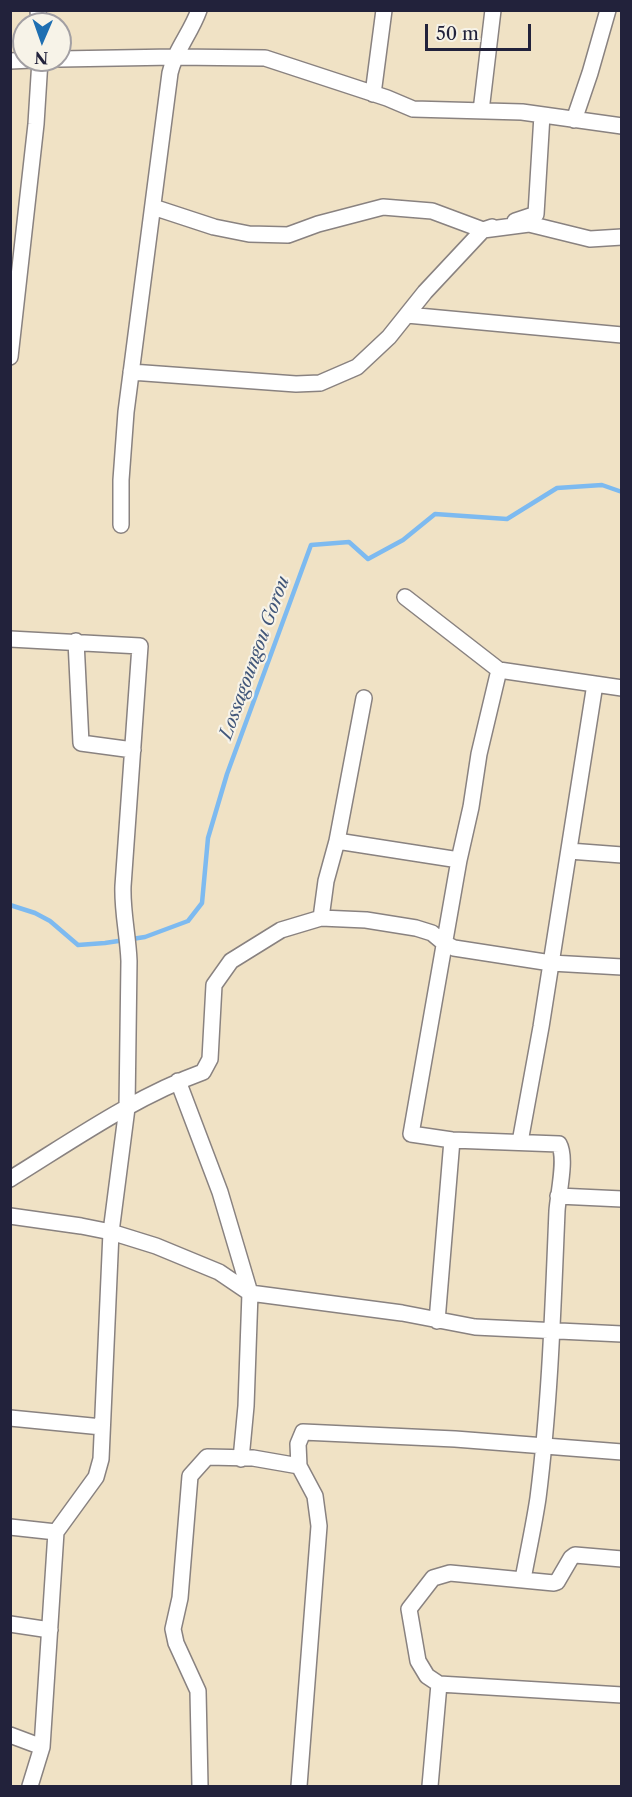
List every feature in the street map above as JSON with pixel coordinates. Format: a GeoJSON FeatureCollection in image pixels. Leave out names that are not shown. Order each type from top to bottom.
{"type":"FeatureCollection","features":[{"type":"Feature","properties":{"kind":"street"},"geometry":{"type":"LineString","coordinates":[[121,525],[122,468],[131,372],[170,73],[174,57],[199,10]]}},
{"type":"Feature","properties":{"kind":"street"},"geometry":{"type":"LineString","coordinates":[[374,94],[384,10]]}},
{"type":"Feature","properties":{"kind":"street"},"geometry":{"type":"LineString","coordinates":[[481,111],[494,10]]}},
{"type":"Feature","properties":{"kind":"street"},"geometry":{"type":"LineString","coordinates":[[574,120],[608,10]]}},
{"type":"Feature","properties":{"kind":"street"},"geometry":{"type":"LineString","coordinates":[[72,59],[265,58],[412,109],[522,112],[621,126]]}},
{"type":"Feature","properties":{"kind":"street"},"geometry":{"type":"LineString","coordinates":[[10,357],[36,124],[39,72]]}},
{"type":"Feature","properties":{"kind":"street"},"geometry":{"type":"LineString","coordinates":[[131,372],[320,384],[357,368],[389,337],[483,230],[536,214],[542,115]]}},
{"type":"Feature","properties":{"kind":"street"},"geometry":{"type":"LineString","coordinates":[[153,207],[214,227],[249,234],[288,235],[318,224],[383,207],[432,211],[483,230],[529,224],[590,239],[621,237]]}},
{"type":"Feature","properties":{"kind":"street"},"geometry":{"type":"LineString","coordinates":[[407,315],[621,335]]}},
{"type":"Feature","properties":{"kind":"street"},"geometry":{"type":"LineString","coordinates":[[405,597],[499,670],[621,688]]}},
{"type":"Feature","properties":{"kind":"street"},"geometry":{"type":"LineString","coordinates":[[10,639],[140,646],[122,895],[129,961],[127,1108],[111,1232],[100,1459],[96,1477],[56,1532],[42,1747],[31,1786]]}},
{"type":"Feature","properties":{"kind":"street"},"geometry":{"type":"LineString","coordinates":[[76,641],[81,743],[134,750]]}},
{"type":"Feature","properties":{"kind":"street"},"geometry":{"type":"LineString","coordinates":[[499,670],[479,754],[411,1134],[452,1140],[559,1144],[563,1151],[558,1196],[544,1445],[523,1579]]}},
{"type":"Feature","properties":{"kind":"street"},"geometry":{"type":"LineString","coordinates":[[520,1142],[595,684]]}},
{"type":"Feature","properties":{"kind":"street"},"geometry":{"type":"LineString","coordinates":[[321,918],[326,881],[337,841],[364,698]]}},
{"type":"Feature","properties":{"kind":"street"},"geometry":{"type":"LineString","coordinates":[[337,841],[459,860]]}},
{"type":"Feature","properties":{"kind":"street"},"geometry":{"type":"LineString","coordinates":[[568,851],[621,855]]}},
{"type":"Feature","properties":{"kind":"street"},"geometry":{"type":"LineString","coordinates":[[10,1179],[127,1108],[178,1081],[203,1072],[210,1059],[214,985],[231,961],[281,930],[321,918],[366,920],[416,928],[432,933],[444,944],[454,948],[551,963],[621,967]]}},
{"type":"Feature","properties":{"kind":"street"},"geometry":{"type":"LineString","coordinates":[[178,1081],[228,1218],[250,1293],[242,1459]]}},
{"type":"Feature","properties":{"kind":"street"},"geometry":{"type":"LineString","coordinates":[[437,1321],[452,1140]]}},
{"type":"Feature","properties":{"kind":"street"},"geometry":{"type":"LineString","coordinates":[[558,1196],[621,1199]]}},
{"type":"Feature","properties":{"kind":"street"},"geometry":{"type":"LineString","coordinates":[[10,1216],[111,1232],[156,1246],[219,1272],[250,1293],[402,1313],[475,1327],[621,1334]]}},
{"type":"Feature","properties":{"kind":"street"},"geometry":{"type":"LineString","coordinates":[[10,1418],[102,1427]]}},
{"type":"Feature","properties":{"kind":"street"},"geometry":{"type":"LineString","coordinates":[[299,1786],[319,1526],[315,1496],[299,1466],[298,1444],[303,1432],[544,1445],[621,1452]]}},
{"type":"Feature","properties":{"kind":"street"},"geometry":{"type":"LineString","coordinates":[[200,1786],[198,1691],[176,1643],[173,1629],[180,1598],[190,1476],[207,1457],[253,1458],[299,1466]]}},
{"type":"Feature","properties":{"kind":"street"},"geometry":{"type":"LineString","coordinates":[[10,1527],[56,1532]]}},
{"type":"Feature","properties":{"kind":"street"},"geometry":{"type":"LineString","coordinates":[[621,1559],[576,1555],[571,1558],[557,1582],[450,1573],[433,1578],[409,1609],[418,1661],[427,1676],[439,1684],[621,1695]]}},
{"type":"Feature","properties":{"kind":"street"},"geometry":{"type":"LineString","coordinates":[[10,1624],[50,1630]]}},
{"type":"Feature","properties":{"kind":"street"},"geometry":{"type":"LineString","coordinates":[[429,1786],[439,1684]]}},
{"type":"Feature","properties":{"kind":"street"},"geometry":{"type":"LineString","coordinates":[[10,1735],[42,1747]]}},
{"type":"Feature","properties":{"kind":"waterway","name":"Lossagoungou Gorou"},"geometry":{"type":"LineString","coordinates":[[10,905],[35,913],[50,921],[78,945],[145,937],[188,921],[202,903],[208,838],[227,774],[311,545],[349,542],[368,559],[403,540],[435,514],[507,519],[557,488],[602,485],[622,492]]}}]}
